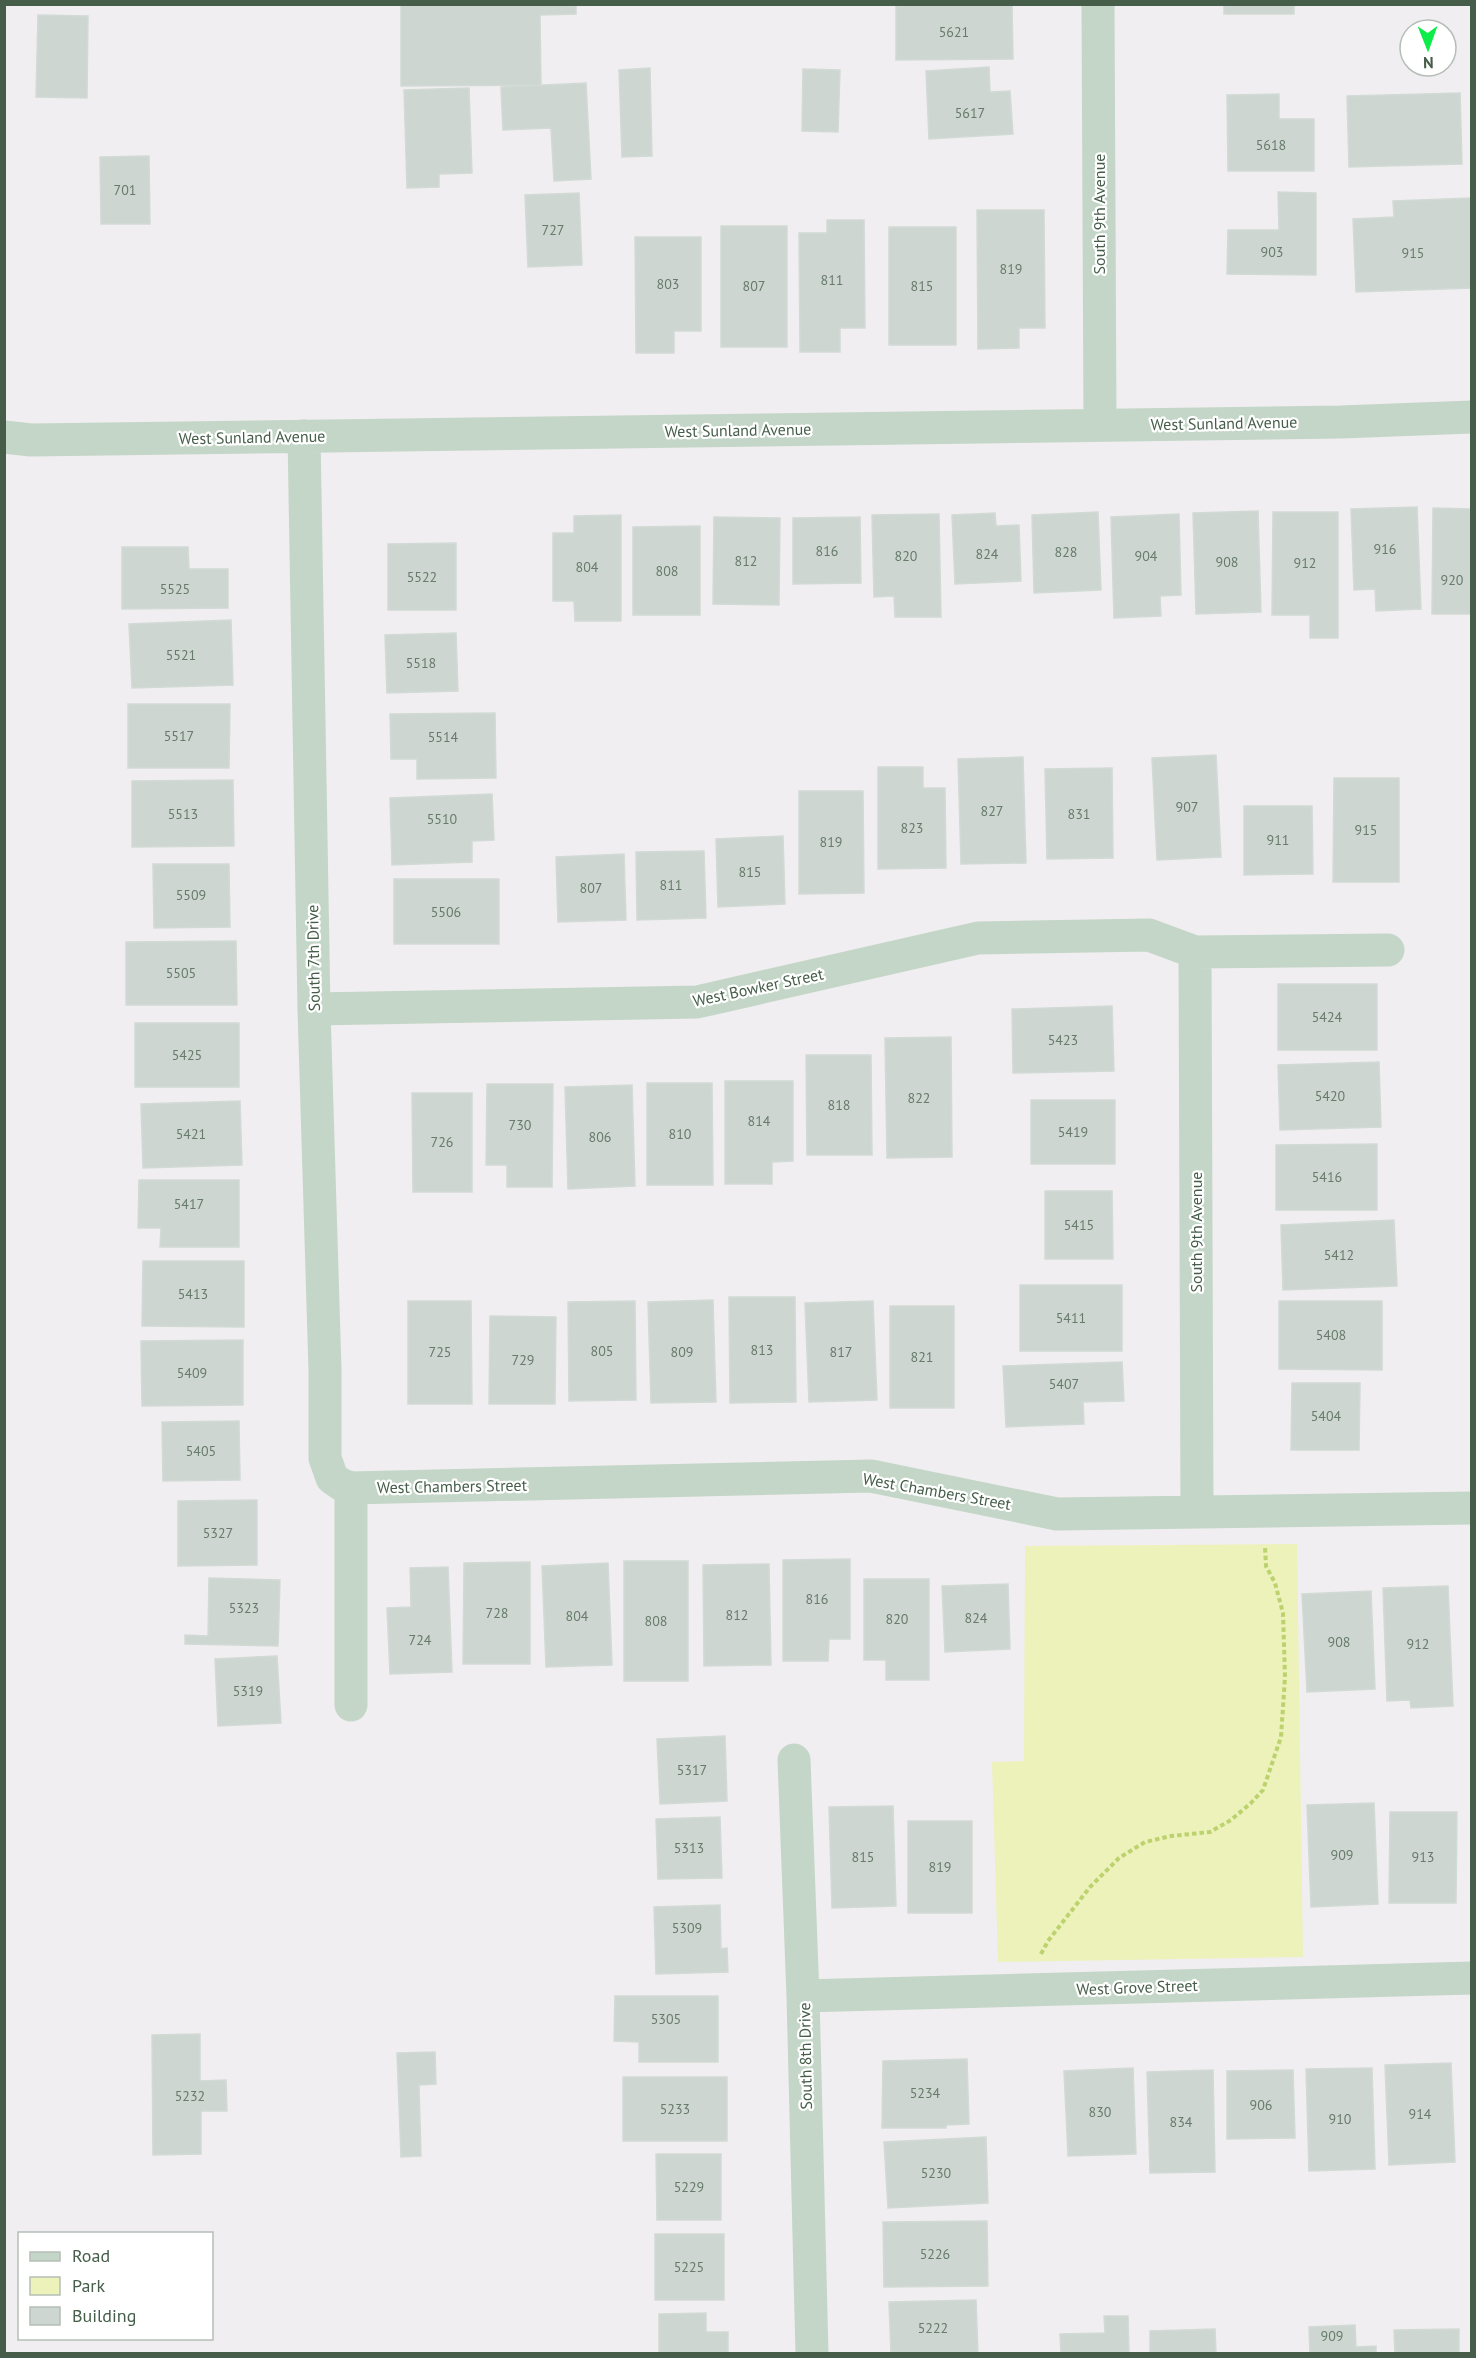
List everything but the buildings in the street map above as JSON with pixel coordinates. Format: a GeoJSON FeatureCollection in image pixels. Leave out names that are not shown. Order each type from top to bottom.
{"type":"FeatureCollection","features":[{"type":"Feature","properties":{"kind":"street","name":"South 9th Avenue"},"geometry":{"type":"LineString","coordinates":[[1098,4],[1100,424]]}},
{"type":"Feature","properties":{"kind":"street","name":"West Sunland Avenue"},"geometry":{"type":"LineString","coordinates":[[4,437],[31,440],[1341,422],[1472,417]]}},
{"type":"Feature","properties":{"kind":"street","name":"South 7th Drive"},"geometry":{"type":"LineString","coordinates":[[304,436],[314,1008],[325,1370],[325,1458],[341,1483],[351,1705]]}},
{"type":"Feature","properties":{"kind":"street","name":"West Bowker Street"},"geometry":{"type":"LineString","coordinates":[[314,1008],[697,1002],[978,938],[1149,935],[1195,952]]}},
{"type":"Feature","properties":{"kind":"street"},"geometry":{"type":"LineString","coordinates":[[1195,952],[1388,950]]}},
{"type":"Feature","properties":{"kind":"street","name":"South 9th Avenue"},"geometry":{"type":"LineString","coordinates":[[1195,952],[1197,1512]]}},
{"type":"Feature","properties":{"kind":"street","name":"West Chambers Street"},"geometry":{"type":"LineString","coordinates":[[341,1483],[871,1476],[1057,1514],[1472,1508]]}},
{"type":"Feature","properties":{"kind":"street","name":"South 8th Drive"},"geometry":{"type":"LineString","coordinates":[[794,1760],[803,1996],[812,2354]]}},
{"type":"Feature","properties":{"kind":"street","name":"West Grove Street"},"geometry":{"type":"LineString","coordinates":[[803,1996],[1472,1978]]}},
{"type":"Feature","properties":{"kind":"path"},"geometry":{"type":"LineString","coordinates":[[1025,1990],[1048,1941],[1090,1887],[1119,1858],[1145,1842],[1171,1836],[1210,1832],[1231,1820],[1263,1790],[1281,1737],[1285,1677],[1283,1613],[1275,1583],[1266,1566],[1264,1511]]}},
{"type":"Feature","properties":{"kind":"green space"},"geometry":{"type":"Polygon","coordinates":[[[1297,1544],[1303,1957],[998,1962],[992,1762],[1024,1761],[1025,1546],[1297,1544]]]}}]}
